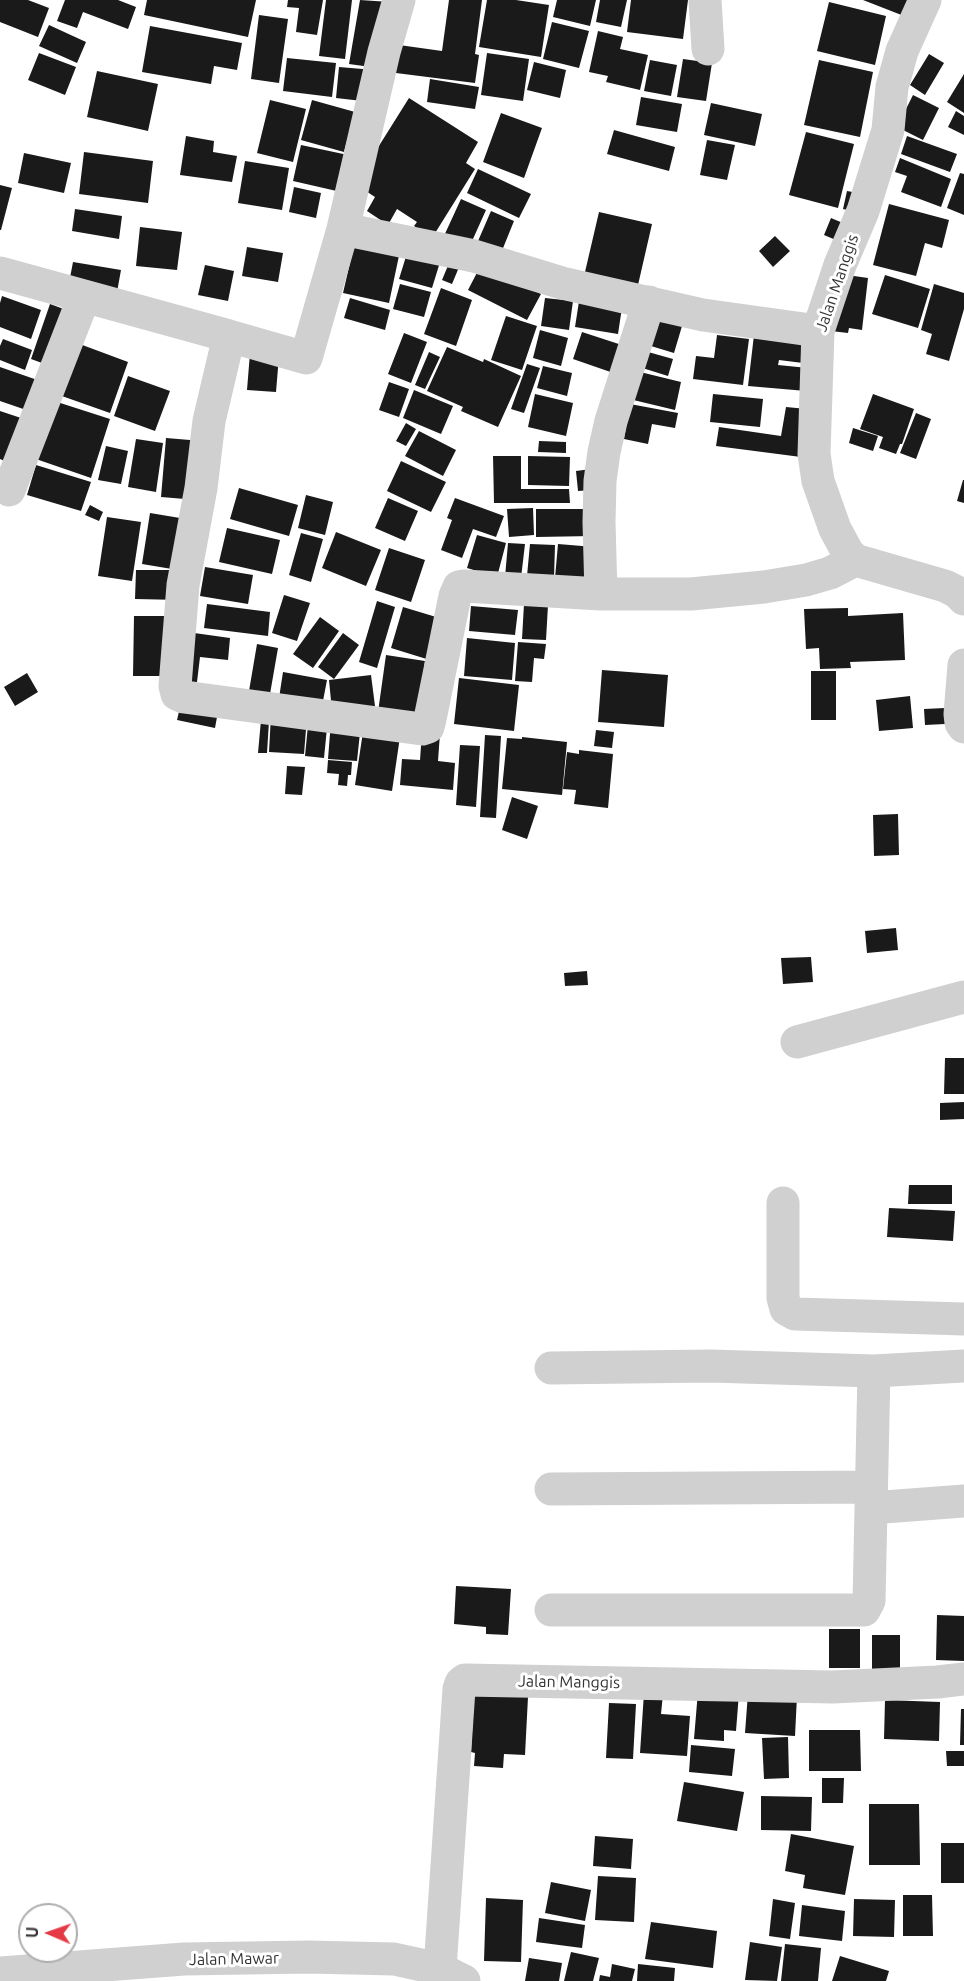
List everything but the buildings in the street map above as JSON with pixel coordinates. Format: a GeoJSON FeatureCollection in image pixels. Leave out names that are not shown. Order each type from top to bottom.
{"type":"FeatureCollection","features":[{"type":"Feature","properties":{"kind":"street"},"geometry":{"type":"LineString","coordinates":[[0,273],[306,358],[343,229],[384,52],[399,0]]}},
{"type":"Feature","properties":{"kind":"street"},"geometry":{"type":"LineString","coordinates":[[705,0],[708,49]]}},
{"type":"Feature","properties":{"kind":"street","name":"Jalan Manggis"},"geometry":{"type":"LineString","coordinates":[[855,560],[848,553],[835,529],[818,481],[814,454],[818,331],[840,265],[862,211],[888,130],[892,87],[903,51],[925,0]]}},
{"type":"Feature","properties":{"kind":"street"},"geometry":{"type":"LineString","coordinates":[[343,229],[474,256],[562,283],[703,315],[818,331]]}},
{"type":"Feature","properties":{"kind":"street"},"geometry":{"type":"LineString","coordinates":[[9,490],[84,297]]}},
{"type":"Feature","properties":{"kind":"street"},"geometry":{"type":"LineString","coordinates":[[602,594],[599,522],[600,481],[604,452],[611,422],[649,302]]}},
{"type":"Feature","properties":{"kind":"street"},"geometry":{"type":"LineString","coordinates":[[229,336],[209,421],[201,488],[183,585],[175,686],[177,694],[184,697],[422,729],[428,727],[455,596],[459,587],[470,585],[602,594],[692,594],[764,587],[830,573],[855,560],[945,586],[957,592],[964,599]]}},
{"type":"Feature","properties":{"kind":"street"},"geometry":{"type":"LineString","coordinates":[[964,665],[960,714],[964,727]]}},
{"type":"Feature","properties":{"kind":"street"},"geometry":{"type":"LineString","coordinates":[[797,1042],[964,998]]}},
{"type":"Feature","properties":{"kind":"street"},"geometry":{"type":"LineString","coordinates":[[783,1203],[783,1298],[786,1309],[795,1314],[964,1319]]}},
{"type":"Feature","properties":{"kind":"street"},"geometry":{"type":"LineString","coordinates":[[550,1368],[711,1366],[874,1371],[964,1366]]}},
{"type":"Feature","properties":{"kind":"street"},"geometry":{"type":"LineString","coordinates":[[551,1610],[864,1610],[869,1601],[874,1371]]}},
{"type":"Feature","properties":{"kind":"street"},"geometry":{"type":"LineString","coordinates":[[551,1489],[964,1501]]}},
{"type":"Feature","properties":{"kind":"street","name":"Jalan Manggis"},"geometry":{"type":"LineString","coordinates":[[452,1975],[459,1689],[465,1680],[833,1687],[964,1679]]}},
{"type":"Feature","properties":{"kind":"street","name":"Jalan Mawar"},"geometry":{"type":"LineString","coordinates":[[0,1974],[184,1959],[309,1957],[394,1959],[452,1975]]}}]}
